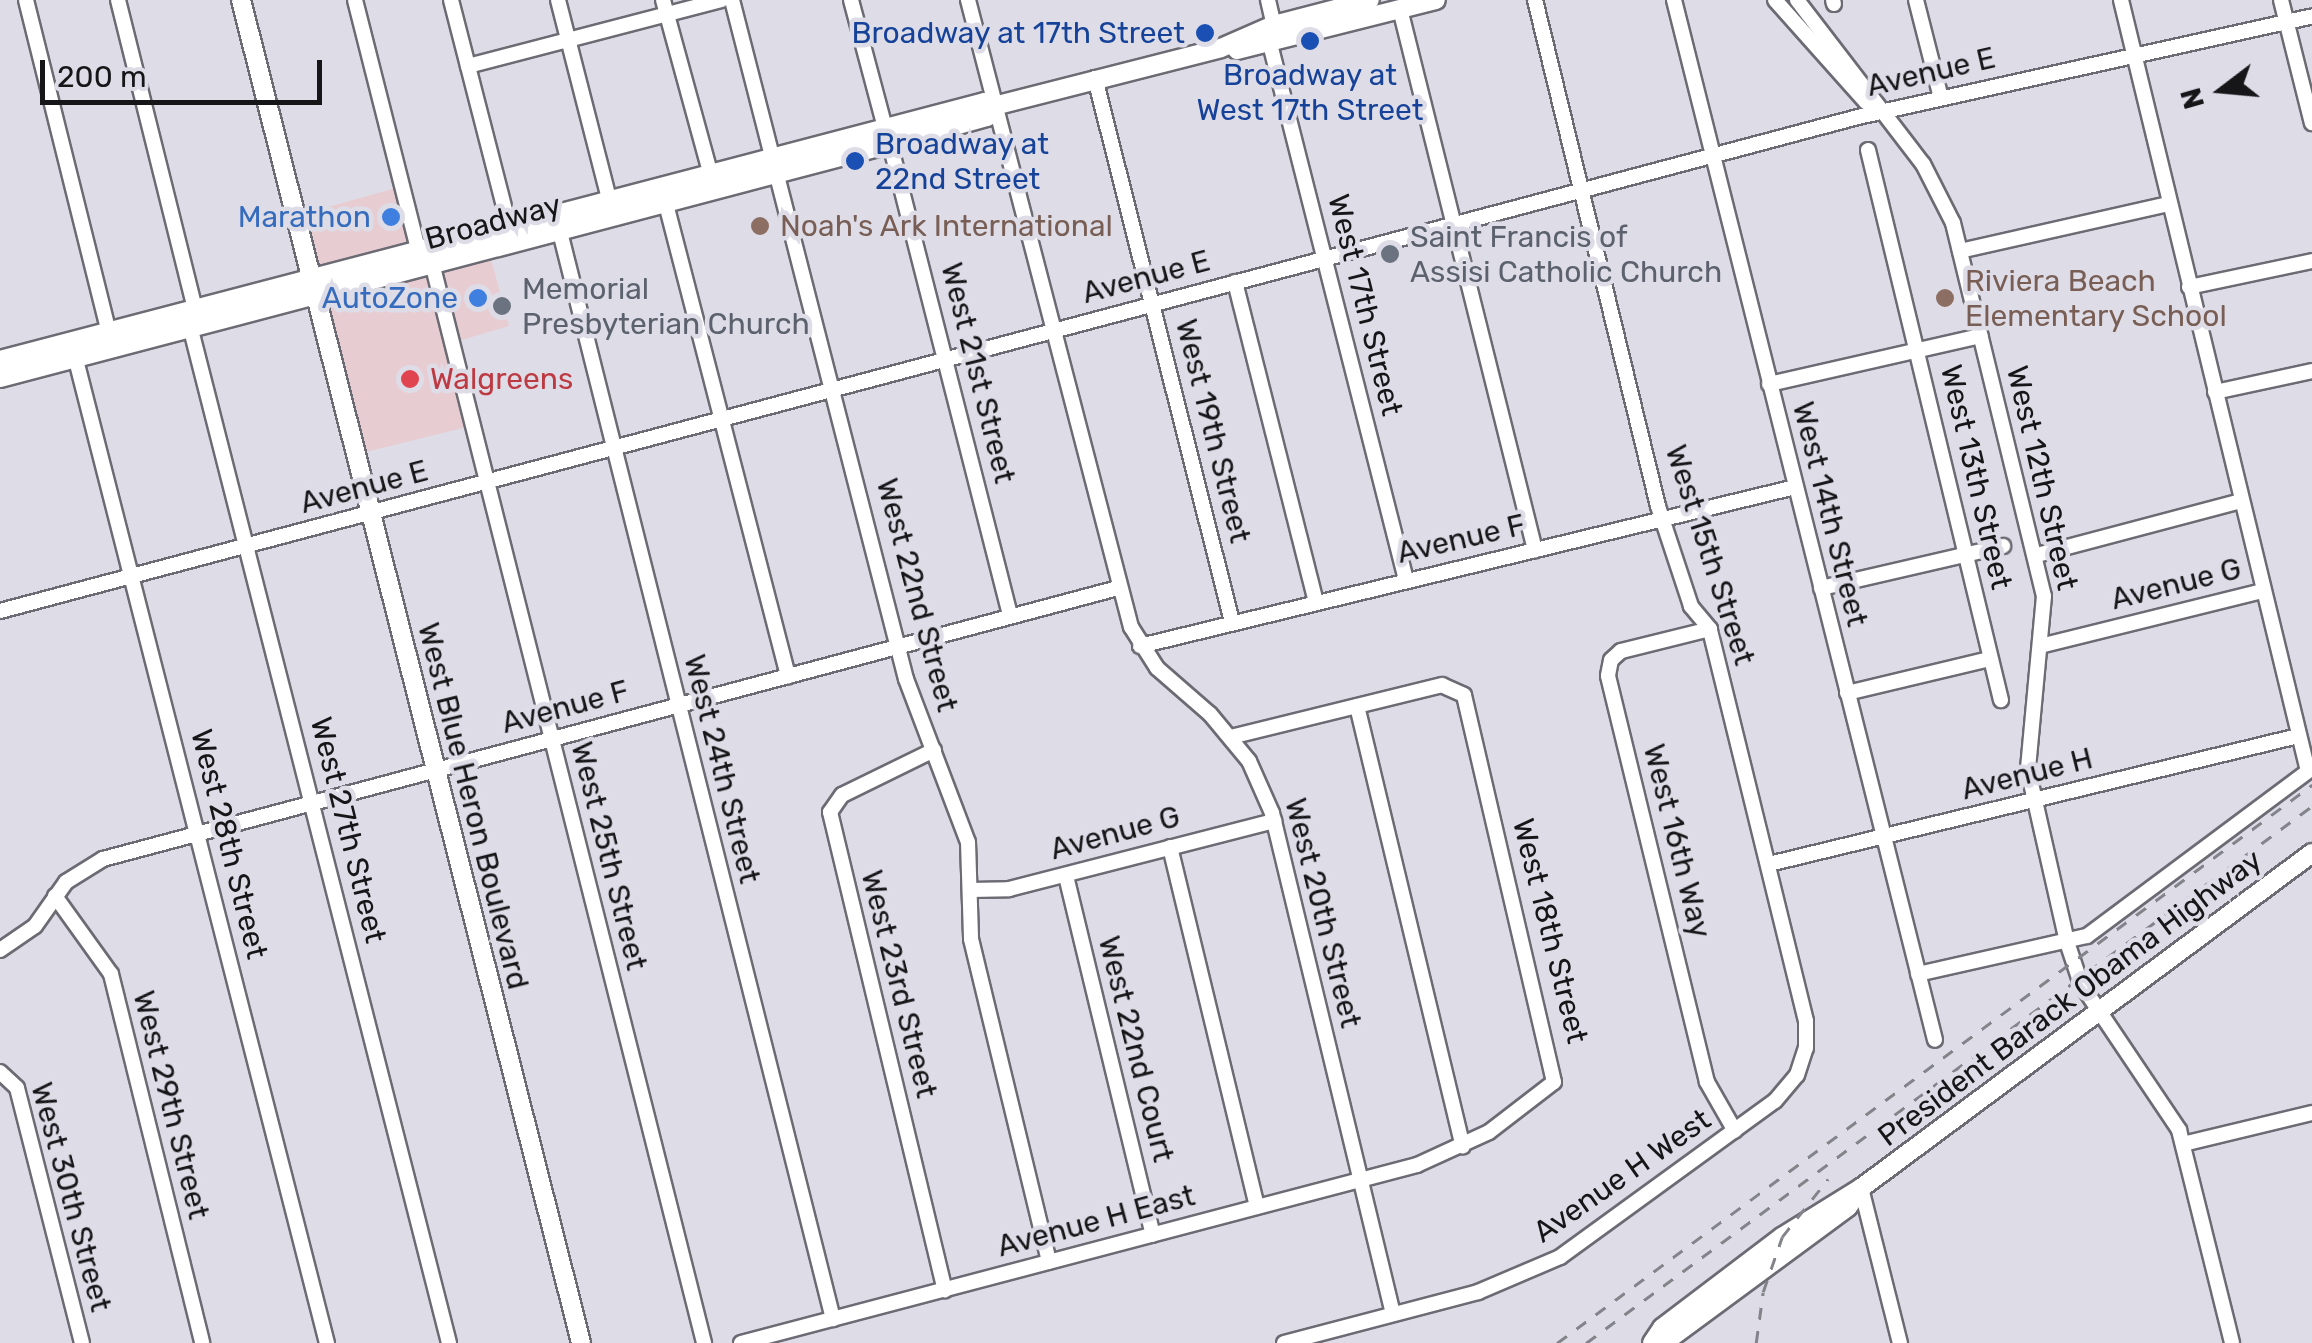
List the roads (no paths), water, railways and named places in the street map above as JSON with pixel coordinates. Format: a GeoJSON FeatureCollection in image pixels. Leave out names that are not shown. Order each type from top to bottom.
{"type":"FeatureCollection","features":[{"type":"Feature","properties":{"kind":"main road","name":"West Blue Heron Boulevard"},"geometry":{"type":"LineString","coordinates":[[241,0],[581,1343]]}},
{"type":"Feature","properties":{"kind":"main road","name":"Broadway"},"geometry":{"type":"LineString","coordinates":[[0,378],[426,260],[560,232],[666,204],[775,167],[888,136],[987,116],[994,106],[1272,34],[1370,0]]}},
{"type":"Feature","properties":{"kind":"main road","name":"Broadway"},"geometry":{"type":"LineString","coordinates":[[1272,34],[1436,0]]}},
{"type":"Feature","properties":{"kind":"main road","name":"Broadway"},"geometry":{"type":"LineString","coordinates":[[426,260],[510,229],[711,175],[775,167]]}},
{"type":"Feature","properties":{"kind":"main road","name":"Broadway"},"geometry":{"type":"LineString","coordinates":[[0,360],[109,334],[193,322]]}},
{"type":"Feature","properties":{"kind":"main road"},"geometry":{"type":"LineString","coordinates":[[24,372],[35,362],[100,347],[109,334]]}},
{"type":"Feature","properties":{"kind":"main road","name":"President Barack Obama Highway"},"geometry":{"type":"LineString","coordinates":[[1655,1341],[1673,1336],[1848,1207],[1861,1188],[2312,853]]}},
{"type":"Feature","properties":{"kind":"street"},"geometry":{"type":"LineString","coordinates":[[26,0],[109,334]]}},
{"type":"Feature","properties":{"kind":"street","name":"West 27th Street"},"geometry":{"type":"LineString","coordinates":[[118,0],[248,546],[449,1343]]}},
{"type":"Feature","properties":{"kind":"street","name":"West 25th Street"},"geometry":{"type":"LineString","coordinates":[[354,0],[488,484],[704,1343]]}},
{"type":"Feature","properties":{"kind":"street"},"geometry":{"type":"LineString","coordinates":[[450,0],[510,229]]}},
{"type":"Feature","properties":{"kind":"street"},"geometry":{"type":"LineString","coordinates":[[558,0],[610,202]]}},
{"type":"Feature","properties":{"kind":"street"},"geometry":{"type":"LineString","coordinates":[[468,66],[568,40],[665,7],[722,0]]}},
{"type":"Feature","properties":{"kind":"street","name":"West 22nd Street"},"geometry":{"type":"LineString","coordinates":[[732,0],[836,389],[898,646],[968,842],[971,940],[1049,1262]]}},
{"type":"Feature","properties":{"kind":"street","name":"West 21st Street"},"geometry":{"type":"LineString","coordinates":[[851,0],[1010,616]]}},
{"type":"Feature","properties":{"kind":"street","name":"West 20th Street"},"geometry":{"type":"LineString","coordinates":[[968,0],[1118,588],[1140,646],[1230,738],[1257,776],[1274,821],[1393,1314]]}},
{"type":"Feature","properties":{"kind":"street","name":"West 17th Street"},"geometry":{"type":"LineString","coordinates":[[1268,0],[1272,34],[1406,580]]}},
{"type":"Feature","properties":{"kind":"street","name":"West 15th Street"},"geometry":{"type":"LineString","coordinates":[[1535,0],[1664,517],[1691,606],[1710,629],[1769,864],[1806,1021],[1799,1070]]}},
{"type":"Feature","properties":{"kind":"street","name":"West 14th Street"},"geometry":{"type":"LineString","coordinates":[[1674,0],[1934,1040]]}},
{"type":"Feature","properties":{"kind":"street","name":"West 12th Street"},"geometry":{"type":"LineString","coordinates":[[1775,0],[1853,92],[1878,112]]}},
{"type":"Feature","properties":{"kind":"street","name":"West 12th Street"},"geometry":{"type":"LineString","coordinates":[[1797,0],[1933,181],[1960,251],[2037,556],[2044,645]]}},
{"type":"Feature","properties":{"kind":"street"},"geometry":{"type":"LineString","coordinates":[[1916,0],[1940,98]]}},
{"type":"Feature","properties":{"kind":"street"},"geometry":{"type":"LineString","coordinates":[[1918,974],[2087,936],[2310,769],[2298,736],[2121,0]]}},
{"type":"Feature","properties":{"kind":"street"},"geometry":{"type":"LineString","coordinates":[[2281,0],[2312,123]]}},
{"type":"Feature","properties":{"kind":"street"},"geometry":{"type":"LineString","coordinates":[[665,7],[711,175]]}},
{"type":"Feature","properties":{"kind":"street"},"geometry":{"type":"LineString","coordinates":[[1400,9],[1536,550]]}},
{"type":"Feature","properties":{"kind":"street","name":"Avenue E"},"geometry":{"type":"LineString","coordinates":[[0,611],[1878,112],[2312,16]]}},
{"type":"Feature","properties":{"kind":"street","name":"West 19th Street"},"geometry":{"type":"LineString","coordinates":[[1096,78],[1232,622]]}},
{"type":"Feature","properties":{"kind":"street","name":"West 13th Street"},"geometry":{"type":"LineString","coordinates":[[1868,150],[2001,700]]}},
{"type":"Feature","properties":{"kind":"street"},"geometry":{"type":"LineString","coordinates":[[666,204],[788,676]]}},
{"type":"Feature","properties":{"kind":"street"},"geometry":{"type":"LineString","coordinates":[[1960,251],[2169,204]]}},
{"type":"Feature","properties":{"kind":"street","name":"West 24th Street"},"geometry":{"type":"LineString","coordinates":[[560,232],[833,1319]]}},
{"type":"Feature","properties":{"kind":"street"},"geometry":{"type":"LineString","coordinates":[[2189,287],[2312,261]]}},
{"type":"Feature","properties":{"kind":"street"},"geometry":{"type":"LineString","coordinates":[[1235,282],[1316,602]]}},
{"type":"Feature","properties":{"kind":"street"},"geometry":{"type":"LineString","coordinates":[[1769,384],[1981,336]]}},
{"type":"Feature","properties":{"kind":"street","name":"West 28th Street"},"geometry":{"type":"LineString","coordinates":[[76,360],[326,1343]]}},
{"type":"Feature","properties":{"kind":"street"},"geometry":{"type":"LineString","coordinates":[[2214,392],[2312,371]]}},
{"type":"Feature","properties":{"kind":"street","name":"Avenue F"},"geometry":{"type":"LineString","coordinates":[[1140,646],[1795,487]]}},
{"type":"Feature","properties":{"kind":"street"},"geometry":{"type":"LineString","coordinates":[[2037,556],[2242,501]]}},
{"type":"Feature","properties":{"kind":"street"},"geometry":{"type":"LineString","coordinates":[[1821,588],[2003,546]]}},
{"type":"Feature","properties":{"kind":"street","name":"Avenue F"},"geometry":{"type":"LineString","coordinates":[[0,950],[35,926],[55,896],[90,865],[1118,588]]}},
{"type":"Feature","properties":{"kind":"street","name":"Avenue G"},"geometry":{"type":"LineString","coordinates":[[2044,645],[2263,591]]}},
{"type":"Feature","properties":{"kind":"street","name":"West 16th Way"},"geometry":{"type":"LineString","coordinates":[[1710,629],[1621,651],[1611,660],[1608,676],[1706,1082],[1734,1131]]}},
{"type":"Feature","properties":{"kind":"street"},"geometry":{"type":"LineString","coordinates":[[2044,645],[2028,737],[2034,800],[2067,942],[2081,984],[2172,1117],[2183,1144],[2232,1343]]}},
{"type":"Feature","properties":{"kind":"street"},"geometry":{"type":"LineString","coordinates":[[1847,692],[1990,658]]}},
{"type":"Feature","properties":{"kind":"street","name":"West 18th Street"},"geometry":{"type":"LineString","coordinates":[[1357,706],[1456,688],[1466,702],[1556,1076],[1547,1090],[1463,1146]]}},
{"type":"Feature","properties":{"kind":"street"},"geometry":{"type":"LineString","coordinates":[[1230,738],[1357,706],[1463,1146]]}},
{"type":"Feature","properties":{"kind":"street","name":"Avenue H"},"geometry":{"type":"LineString","coordinates":[[1769,864],[2298,736]]}},
{"type":"Feature","properties":{"kind":"street","name":"West 23rd Street"},"geometry":{"type":"LineString","coordinates":[[934,750],[842,795],[830,812],[945,1290]]}},
{"type":"Feature","properties":{"kind":"street","name":"Avenue G"},"geometry":{"type":"LineString","coordinates":[[970,890],[1009,889],[1274,821]]}},
{"type":"Feature","properties":{"kind":"street"},"geometry":{"type":"LineString","coordinates":[[1170,847],[1257,1208]]}},
{"type":"Feature","properties":{"kind":"street","name":"West 22nd Court"},"geometry":{"type":"LineString","coordinates":[[1066,876],[1153,1235]]}},
{"type":"Feature","properties":{"kind":"street","name":"West 29th Street"},"geometry":{"type":"LineString","coordinates":[[55,896],[111,974],[202,1343]]}},
{"type":"Feature","properties":{"kind":"street","name":"Avenue H West"},"geometry":{"type":"LineString","coordinates":[[1284,1343],[1506,1282],[1560,1256],[1780,1096],[1799,1070]]}},
{"type":"Feature","properties":{"kind":"street","name":"West 30th Street"},"geometry":{"type":"LineString","coordinates":[[0,1072],[17,1088],[82,1343]]}},
{"type":"Feature","properties":{"kind":"street"},"geometry":{"type":"LineString","coordinates":[[2183,1144],[2312,1113]]}},
{"type":"Feature","properties":{"kind":"street","name":"Avenue H East"},"geometry":{"type":"LineString","coordinates":[[740,1343],[1361,1180],[1463,1146]]}},
{"type":"Feature","properties":{"kind":"street"},"geometry":{"type":"LineString","coordinates":[[1861,1188],[1900,1343]]}},
{"type":"Feature","properties":{"kind":"railway"},"geometry":{"type":"LineString","coordinates":[[1557,1343],[2312,785]]}},
{"type":"Feature","properties":{"kind":"railway"},"geometry":{"type":"LineString","coordinates":[[1586,1343],[2312,806]]}},
{"type":"Feature","properties":{"kind":"railway"},"geometry":{"type":"LineString","coordinates":[[1756,1343],[1763,1292],[1782,1237],[1828,1179]]}},
{"type":"Feature","properties":{"kind":"place","name":"Broadway at 17th Street"},"geometry":{"type":"Point","coordinates":[1205,33]}},
{"type":"Feature","properties":{"kind":"place","name":"Broadway at West 17th Street"},"geometry":{"type":"Point","coordinates":[1310,41]}},
{"type":"Feature","properties":{"kind":"place","name":"Broadway at 22nd Street"},"geometry":{"type":"Point","coordinates":[855,161]}},
{"type":"Feature","properties":{"kind":"place","name":"Marathon"},"geometry":{"type":"Point","coordinates":[391,217]}},
{"type":"Feature","properties":{"kind":"place","name":"Noah's Ark International"},"geometry":{"type":"Point","coordinates":[760,226]}},
{"type":"Feature","properties":{"kind":"place","name":"Saint Francis of Assisi Catholic Church"},"geometry":{"type":"Point","coordinates":[1390,254]}},
{"type":"Feature","properties":{"kind":"place","name":"AutoZone"},"geometry":{"type":"Point","coordinates":[478,298]}},
{"type":"Feature","properties":{"kind":"place","name":"Riviera Beach Elementary School"},"geometry":{"type":"Point","coordinates":[1945,298]}},
{"type":"Feature","properties":{"kind":"place","name":"Memorial Presbyterian Church"},"geometry":{"type":"Point","coordinates":[502,306]}},
{"type":"Feature","properties":{"kind":"place","name":"Walgreens"},"geometry":{"type":"Point","coordinates":[410,379]}}]}
